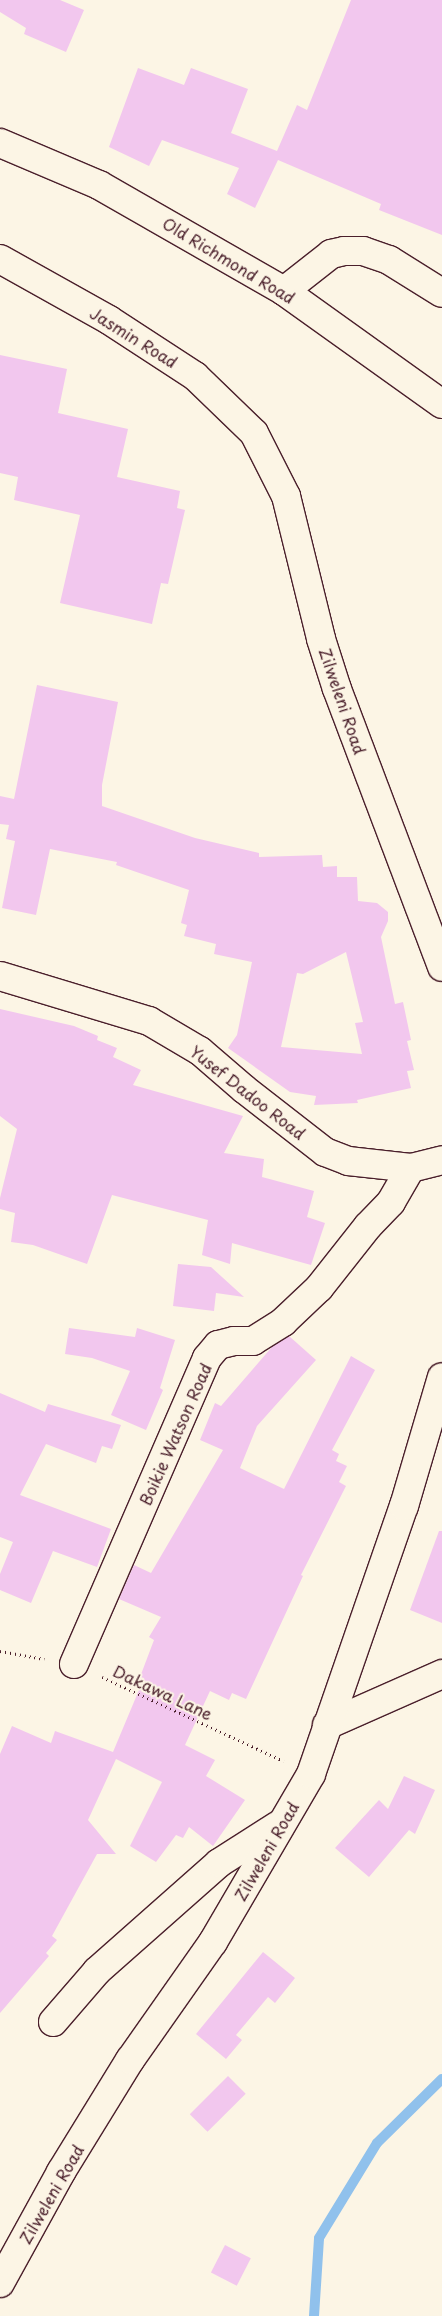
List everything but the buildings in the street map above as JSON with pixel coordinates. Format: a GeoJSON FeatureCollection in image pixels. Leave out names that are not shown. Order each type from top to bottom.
{"type":"FeatureCollection","features":[{"type":"Feature","properties":{"kind":"street","name":"Old Richmond Road"},"geometry":{"type":"LineString","coordinates":[[0,143],[99,185],[284,291],[442,404]]}},
{"type":"Feature","properties":{"kind":"street"},"geometry":{"type":"LineString","coordinates":[[284,291],[331,254],[344,251],[363,251],[389,260],[442,293]]}},
{"type":"Feature","properties":{"kind":"street","name":"Jasmin Road"},"geometry":{"type":"LineString","coordinates":[[0,259],[109,320],[195,376],[254,433]]}},
{"type":"Feature","properties":{"kind":"street","name":"Zilweleni Road"},"geometry":{"type":"LineString","coordinates":[[254,433],[286,496],[322,639],[337,690],[442,967]]}},
{"type":"Feature","properties":{"kind":"street","name":"Yusef Dadoo Road"},"geometry":{"type":"LineString","coordinates":[[0,976],[149,1021],[200,1051],[244,1089],[325,1152],[348,1161],[411,1168],[442,1160]]}},
{"type":"Feature","properties":{"kind":"street","name":"Boikie Watson Road"},"geometry":{"type":"LineString","coordinates":[[74,1664],[207,1358],[218,1345],[234,1341],[252,1341],[283,1322],[319,1288],[368,1226],[391,1202],[411,1168]]}},
{"type":"Feature","properties":{"kind":"street","name":"Zilweleni Road"},"geometry":{"type":"LineString","coordinates":[[0,2283],[76,2148],[130,2060],[213,1942],[311,1774],[404,1506],[442,1377]]}},
{"type":"Feature","properties":{"kind":"street"},"geometry":{"type":"LineString","coordinates":[[327,1725],[442,1674]]}},
{"type":"Feature","properties":{"kind":"street"},"geometry":{"type":"LineString","coordinates":[[54,2022],[97,1971],[219,1863],[282,1822]]}},
{"type":"Feature","properties":{"kind":"path","name":"Dakawa Lane"},"geometry":{"type":"LineString","coordinates":[[0,1651],[74,1664],[311,1774]]}},
{"type":"Feature","properties":{"kind":"waterway"},"geometry":{"type":"LineString","coordinates":[[314,2316],[319,2238],[377,2143],[442,2079]]}}]}
